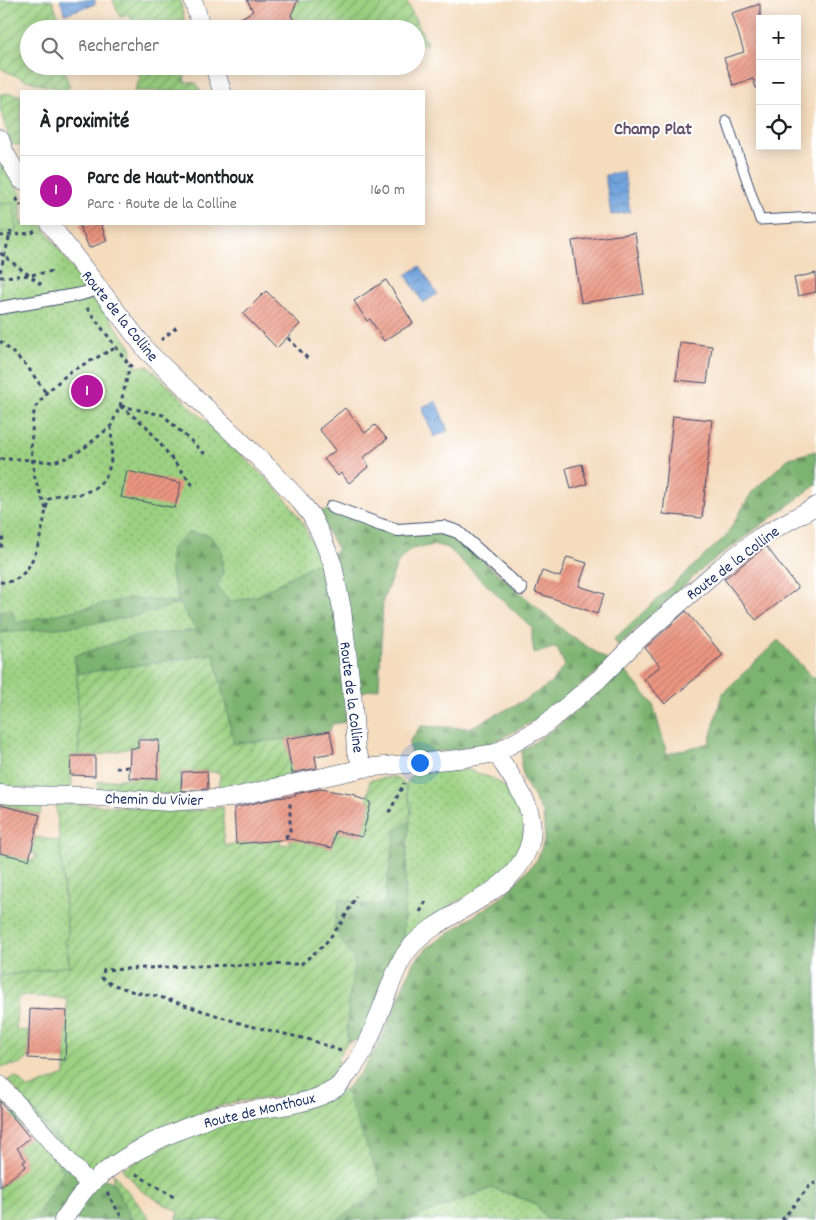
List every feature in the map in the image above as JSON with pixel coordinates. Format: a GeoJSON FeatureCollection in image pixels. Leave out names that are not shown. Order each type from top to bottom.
{"type":"FeatureCollection","features":[{"type":"Feature","properties":{"kind":"street"},"geometry":{"type":"LineString","coordinates":[[193,0],[199,20]]}},
{"type":"Feature","properties":{"kind":"street"},"geometry":{"type":"LineString","coordinates":[[217,75],[222,90]]}},
{"type":"Feature","properties":{"kind":"street"},"geometry":{"type":"LineString","coordinates":[[0,139],[5,153],[20,178]]}},
{"type":"Feature","properties":{"kind":"street","name":"Route de la Colline"},"geometry":{"type":"LineString","coordinates":[[44,227],[98,289],[147,351],[271,470],[311,515],[333,564],[342,609],[351,684],[356,751],[364,768],[458,759],[496,753],[542,727],[599,679],[641,637],[721,567],[760,537],[816,506]]}},
{"type":"Feature","properties":{"kind":"street"},"geometry":{"type":"LineString","coordinates":[[0,308],[81,294],[98,289]]}},
{"type":"Feature","properties":{"kind":"street"},"geometry":{"type":"LineString","coordinates":[[332,507],[398,530],[443,527],[458,532],[521,589]]}},
{"type":"Feature","properties":{"kind":"street","name":"Route de Monthoux"},"geometry":{"type":"LineString","coordinates":[[62,1220],[90,1185],[119,1162],[146,1146],[219,1114],[293,1103],[326,1093],[338,1087],[360,1060],[397,970],[408,950],[439,924],[497,887],[510,876],[522,861],[529,848],[532,826],[528,808],[496,753]]}},
{"type":"Feature","properties":{"kind":"street","name":"Chemin du Vivier"},"geometry":{"type":"LineString","coordinates":[[0,794],[85,796],[169,802],[228,798],[364,768]]}},
{"type":"Feature","properties":{"kind":"street"},"geometry":{"type":"LineString","coordinates":[[0,1085],[90,1185]]}},
{"type":"Feature","properties":{"kind":"lane"},"geometry":{"type":"LineString","coordinates":[[727,121],[760,220],[816,217]]}},
{"type":"Feature","properties":{"kind":"path"},"geometry":{"type":"LineString","coordinates":[[0,236],[10,233],[32,233],[44,227]]}},
{"type":"Feature","properties":{"kind":"path"},"geometry":{"type":"LineString","coordinates":[[0,272],[10,233]]}},
{"type":"Feature","properties":{"kind":"path"},"geometry":{"type":"LineString","coordinates":[[0,253],[58,297]]}},
{"type":"Feature","properties":{"kind":"path"},"geometry":{"type":"LineString","coordinates":[[0,277],[30,276],[54,271]]}},
{"type":"Feature","properties":{"kind":"path"},"geometry":{"type":"LineString","coordinates":[[81,294],[85,305],[130,366]]}},
{"type":"Feature","properties":{"kind":"path"},"geometry":{"type":"LineString","coordinates":[[288,338],[310,361]]}},
{"type":"Feature","properties":{"kind":"path"},"geometry":{"type":"LineString","coordinates":[[0,341],[27,366],[46,393]]}},
{"type":"Feature","properties":{"kind":"path"},"geometry":{"type":"LineString","coordinates":[[46,510],[35,479],[31,450],[33,416],[36,407],[46,393],[76,368],[117,347]]}},
{"type":"Feature","properties":{"kind":"path"},"geometry":{"type":"LineString","coordinates":[[0,459],[53,462],[69,458],[83,449],[111,426],[120,406],[130,366],[147,351]]}},
{"type":"Feature","properties":{"kind":"path"},"geometry":{"type":"LineString","coordinates":[[120,406],[163,415],[205,454]]}},
{"type":"Feature","properties":{"kind":"path"},"geometry":{"type":"LineString","coordinates":[[120,406],[146,426],[194,488]]}},
{"type":"Feature","properties":{"kind":"path"},"geometry":{"type":"LineString","coordinates":[[0,582],[7,582],[19,576],[32,562],[38,547],[48,500],[53,496],[78,494],[99,485],[106,478],[113,449],[111,426]]}},
{"type":"Feature","properties":{"kind":"path"},"geometry":{"type":"LineString","coordinates":[[0,539],[3,539],[0,551]]}},
{"type":"Feature","properties":{"kind":"path"},"geometry":{"type":"LineString","coordinates":[[116,768],[129,767]]}},
{"type":"Feature","properties":{"kind":"path"},"geometry":{"type":"LineString","coordinates":[[388,810],[390,811],[405,782]]}},
{"type":"Feature","properties":{"kind":"path"},"geometry":{"type":"LineString","coordinates":[[285,837],[290,833],[290,785]]}},
{"type":"Feature","properties":{"kind":"path"},"geometry":{"type":"LineString","coordinates":[[356,896],[342,922],[324,945],[302,964],[104,970],[102,978],[109,983],[134,992],[157,996],[246,1025],[310,1040],[342,1051],[360,1060]]}},
{"type":"Feature","properties":{"kind":"path"},"geometry":{"type":"LineString","coordinates":[[134,1172],[177,1199]]}},
{"type":"Feature","properties":{"kind":"path"},"geometry":{"type":"LineString","coordinates":[[782,1220],[811,1184],[816,1183]]}},
{"type":"Feature","properties":{"kind":"path"},"geometry":{"type":"LineString","coordinates":[[90,1185],[101,1186],[109,1194],[123,1220]]}},
{"type":"Feature","properties":{"kind":"green space"},"geometry":{"type":"Polygon","coordinates":[[[0,0],[52,0],[60,20],[20,20],[20,75],[65,75],[70,87],[65,90],[40,84],[0,68],[0,0]]]}},
{"type":"Feature","properties":{"kind":"green space"},"geometry":{"type":"Polygon","coordinates":[[[113,0],[180,0],[184,20],[132,20],[130,15],[120,17],[113,0]]]}},
{"type":"Feature","properties":{"kind":"green space"},"geometry":{"type":"Polygon","coordinates":[[[292,0],[406,0],[416,20],[294,20],[291,15],[292,0]]]}},
{"type":"Feature","properties":{"kind":"green space"},"geometry":{"type":"Polygon","coordinates":[[[139,75],[185,75],[184,82],[196,83],[200,90],[134,90],[140,78],[139,75]]]}},
{"type":"Feature","properties":{"kind":"green space"},"geometry":{"type":"Polygon","coordinates":[[[11,93],[20,96],[20,145],[11,144],[0,109],[0,94],[11,93]]]}},
{"type":"Feature","properties":{"kind":"green space"},"geometry":{"type":"Polygon","coordinates":[[[0,159],[20,192],[20,225],[42,225],[84,284],[81,290],[88,300],[96,299],[132,349],[131,359],[137,367],[147,365],[275,487],[290,504],[301,520],[329,578],[228,626],[180,603],[197,630],[74,656],[77,674],[79,751],[77,756],[71,756],[72,787],[65,790],[0,787],[0,159]]]}},
{"type":"Feature","properties":{"kind":"green space"},"geometry":{"type":"Polygon","coordinates":[[[14,203],[16,231],[0,232],[0,204],[14,203]]]}},
{"type":"Feature","properties":{"kind":"green space"},"geometry":{"type":"Polygon","coordinates":[[[816,451],[816,485],[704,567],[618,646],[614,639],[726,536],[752,492],[789,458],[816,451]]]}},
{"type":"Feature","properties":{"kind":"green space"},"geometry":{"type":"Polygon","coordinates":[[[328,510],[457,538],[568,634],[606,659],[607,665],[537,719],[491,744],[411,756],[409,742],[421,726],[470,728],[523,701],[550,684],[565,665],[556,647],[534,654],[532,628],[448,548],[436,545],[411,549],[398,562],[383,600],[379,688],[347,695],[345,722],[332,724],[330,731],[286,739],[234,744],[214,654],[77,674],[74,656],[137,636],[196,630],[180,603],[113,620],[69,627],[0,633],[0,611],[12,610],[16,623],[131,598],[179,602],[171,575],[171,549],[189,532],[209,535],[221,548],[223,573],[217,587],[229,602],[257,596],[338,550],[321,520],[321,511],[328,510]]]}},
{"type":"Feature","properties":{"kind":"green space"},"geometry":{"type":"Polygon","coordinates":[[[778,640],[812,677],[816,677],[816,1220],[548,1220],[535,1203],[492,1188],[408,1220],[336,1220],[365,1202],[345,1090],[377,1048],[413,963],[428,947],[502,897],[537,860],[545,838],[543,814],[524,780],[521,765],[522,751],[595,695],[622,667],[653,704],[667,754],[709,743],[722,694],[778,640]]]}},
{"type":"Feature","properties":{"kind":"green space"},"geometry":{"type":"Polygon","coordinates":[[[214,654],[234,744],[286,739],[293,777],[219,792],[220,773],[207,771],[180,772],[181,795],[98,790],[97,782],[129,778],[156,779],[159,740],[138,736],[138,748],[95,756],[77,756],[79,751],[77,674],[214,654]]]}},
{"type":"Feature","properties":{"kind":"green space"},"geometry":{"type":"Polygon","coordinates":[[[466,769],[494,779],[504,786],[521,807],[524,834],[513,864],[487,884],[447,908],[403,939],[407,843],[411,807],[405,787],[413,774],[466,769]]]}},
{"type":"Feature","properties":{"kind":"green space"},"geometry":{"type":"Polygon","coordinates":[[[394,777],[407,784],[405,787],[411,807],[410,821],[395,831],[384,905],[340,899],[334,928],[355,961],[348,1003],[347,1043],[337,1058],[342,1069],[331,1082],[316,1092],[233,1102],[207,1111],[90,1174],[7,1080],[16,1077],[29,1089],[65,1075],[67,998],[21,996],[17,1001],[16,1030],[29,1031],[28,1058],[21,1064],[0,1067],[0,976],[70,966],[65,938],[68,937],[56,804],[191,811],[223,807],[224,845],[280,840],[281,845],[290,844],[291,823],[305,842],[332,848],[335,831],[362,837],[371,802],[367,800],[370,780],[394,777]]]}},
{"type":"Feature","properties":{"kind":"green space"},"geometry":{"type":"Polygon","coordinates":[[[0,800],[42,804],[40,815],[0,804],[0,800]]]}},
{"type":"Feature","properties":{"kind":"green space"},"geometry":{"type":"Polygon","coordinates":[[[410,821],[407,843],[403,939],[362,1038],[347,1043],[348,1003],[334,928],[340,899],[384,905],[395,831],[410,821]]]}},
{"type":"Feature","properties":{"kind":"green space"},"geometry":{"type":"Polygon","coordinates":[[[35,837],[59,841],[68,938],[65,938],[70,966],[0,976],[0,853],[34,861],[36,854],[31,853],[35,837]]]}},
{"type":"Feature","properties":{"kind":"green space"},"geometry":{"type":"Polygon","coordinates":[[[345,1090],[382,1185],[365,1202],[336,1220],[177,1220],[178,1212],[142,1191],[122,1169],[185,1135],[345,1090]]]}},
{"type":"Feature","properties":{"kind":"green space"},"geometry":{"type":"Polygon","coordinates":[[[18,1092],[90,1173],[113,1182],[132,1220],[35,1220],[63,1171],[12,1105],[18,1092]]]}},
{"type":"Feature","properties":{"kind":"green space"},"geometry":{"type":"Polygon","coordinates":[[[17,1111],[42,1140],[63,1171],[35,1220],[0,1220],[0,1180],[4,1184],[26,1166],[23,1162],[26,1160],[17,1148],[30,1138],[12,1115],[17,1111]]]}},
{"type":"Feature","properties":{"kind":"green space"},"geometry":{"type":"Polygon","coordinates":[[[114,1174],[151,1220],[132,1220],[113,1182],[114,1174]]]}},
{"type":"Feature","properties":{"kind":"green space"},"geometry":{"type":"Polygon","coordinates":[[[492,1188],[535,1203],[548,1220],[408,1220],[492,1188]]]}},
{"type":"Feature","properties":{"kind":"water"},"geometry":{"type":"Polygon","coordinates":[[[60,0],[95,0],[95,4],[65,14],[60,0]]]}},
{"type":"Feature","properties":{"kind":"water"},"geometry":{"type":"Polygon","coordinates":[[[624,172],[630,212],[611,215],[605,175],[624,172]]]}},
{"type":"Feature","properties":{"kind":"water"},"geometry":{"type":"Polygon","coordinates":[[[420,266],[437,294],[423,303],[406,275],[420,266]]]}},
{"type":"Feature","properties":{"kind":"water"},"geometry":{"type":"Polygon","coordinates":[[[436,401],[448,431],[434,437],[422,407],[436,401]]]}},
{"type":"Feature","properties":{"kind":"building"},"geometry":{"type":"Polygon","coordinates":[[[247,0],[298,0],[291,15],[294,20],[238,20],[253,11],[247,0]]]}},
{"type":"Feature","properties":{"kind":"building"},"geometry":{"type":"Polygon","coordinates":[[[760,4],[760,15],[756,15],[756,88],[753,79],[733,85],[724,58],[744,52],[732,13],[760,4]]]}},
{"type":"Feature","properties":{"kind":"building"},"geometry":{"type":"Polygon","coordinates":[[[79,225],[101,225],[107,241],[89,248],[79,225]]]}},
{"type":"Feature","properties":{"kind":"building"},"geometry":{"type":"Polygon","coordinates":[[[635,233],[644,294],[581,303],[572,241],[635,233]]]}},
{"type":"Feature","properties":{"kind":"building"},"geometry":{"type":"Polygon","coordinates":[[[816,273],[816,292],[798,296],[794,278],[816,273]]]}},
{"type":"Feature","properties":{"kind":"building"},"geometry":{"type":"Polygon","coordinates":[[[386,280],[413,323],[384,341],[370,319],[367,321],[354,301],[386,280]]]}},
{"type":"Feature","properties":{"kind":"building"},"geometry":{"type":"Polygon","coordinates":[[[266,291],[300,324],[277,348],[243,314],[266,291]]]}},
{"type":"Feature","properties":{"kind":"building"},"geometry":{"type":"Polygon","coordinates":[[[680,342],[712,346],[707,383],[676,380],[680,342]]]}},
{"type":"Feature","properties":{"kind":"building"},"geometry":{"type":"Polygon","coordinates":[[[345,408],[365,433],[375,425],[387,439],[363,458],[369,466],[349,483],[341,473],[338,476],[324,459],[336,450],[319,429],[345,408]]]}},
{"type":"Feature","properties":{"kind":"building"},"geometry":{"type":"Polygon","coordinates":[[[673,416],[712,420],[702,518],[663,514],[673,416]]]}},
{"type":"Feature","properties":{"kind":"building"},"geometry":{"type":"Polygon","coordinates":[[[582,464],[587,484],[571,489],[566,468],[582,464]]]}},
{"type":"Feature","properties":{"kind":"building"},"geometry":{"type":"Polygon","coordinates":[[[127,471],[181,483],[175,508],[121,497],[127,471]]]}},
{"type":"Feature","properties":{"kind":"building"},"geometry":{"type":"Polygon","coordinates":[[[766,546],[798,588],[756,620],[724,579],[766,546]]]}},
{"type":"Feature","properties":{"kind":"building"},"geometry":{"type":"Polygon","coordinates":[[[567,557],[587,563],[579,586],[604,594],[597,614],[535,592],[542,571],[560,577],[567,557]]]}},
{"type":"Feature","properties":{"kind":"building"},"geometry":{"type":"Polygon","coordinates":[[[686,611],[723,655],[665,704],[644,679],[660,666],[645,648],[686,611]]]}},
{"type":"Feature","properties":{"kind":"building"},"geometry":{"type":"Polygon","coordinates":[[[330,731],[334,753],[315,756],[317,768],[292,773],[286,739],[330,731]]]}},
{"type":"Feature","properties":{"kind":"building"},"geometry":{"type":"Polygon","coordinates":[[[138,740],[159,740],[157,779],[129,778],[130,748],[138,748],[138,740]]]}},
{"type":"Feature","properties":{"kind":"building"},"geometry":{"type":"Polygon","coordinates":[[[71,756],[95,756],[95,776],[70,775],[71,756]]]}},
{"type":"Feature","properties":{"kind":"building"},"geometry":{"type":"Polygon","coordinates":[[[207,771],[208,789],[181,791],[182,772],[207,771]]]}},
{"type":"Feature","properties":{"kind":"building"},"geometry":{"type":"Polygon","coordinates":[[[320,789],[356,795],[356,797],[371,802],[362,837],[335,831],[332,848],[291,839],[236,844],[234,808],[276,798],[296,796],[295,794],[320,789]]]}},
{"type":"Feature","properties":{"kind":"building"},"geometry":{"type":"Polygon","coordinates":[[[0,805],[40,815],[29,860],[0,853],[0,805]]]}},
{"type":"Feature","properties":{"kind":"building"},"geometry":{"type":"Polygon","coordinates":[[[30,1009],[67,1011],[65,1060],[28,1058],[30,1009]]]}},
{"type":"Feature","properties":{"kind":"building"},"geometry":{"type":"Polygon","coordinates":[[[0,1101],[30,1138],[17,1148],[26,1160],[23,1162],[26,1166],[0,1187],[0,1101]]]}},
{"type":"Feature","properties":{"kind":"place","name":"Parc de Haut-Monthoux"},"geometry":{"type":"Point","coordinates":[87,391]}},
{"type":"Feature","properties":{"kind":"district","name":"Champ Plat"},"geometry":{"type":"Point","coordinates":[653,128]}}]}
